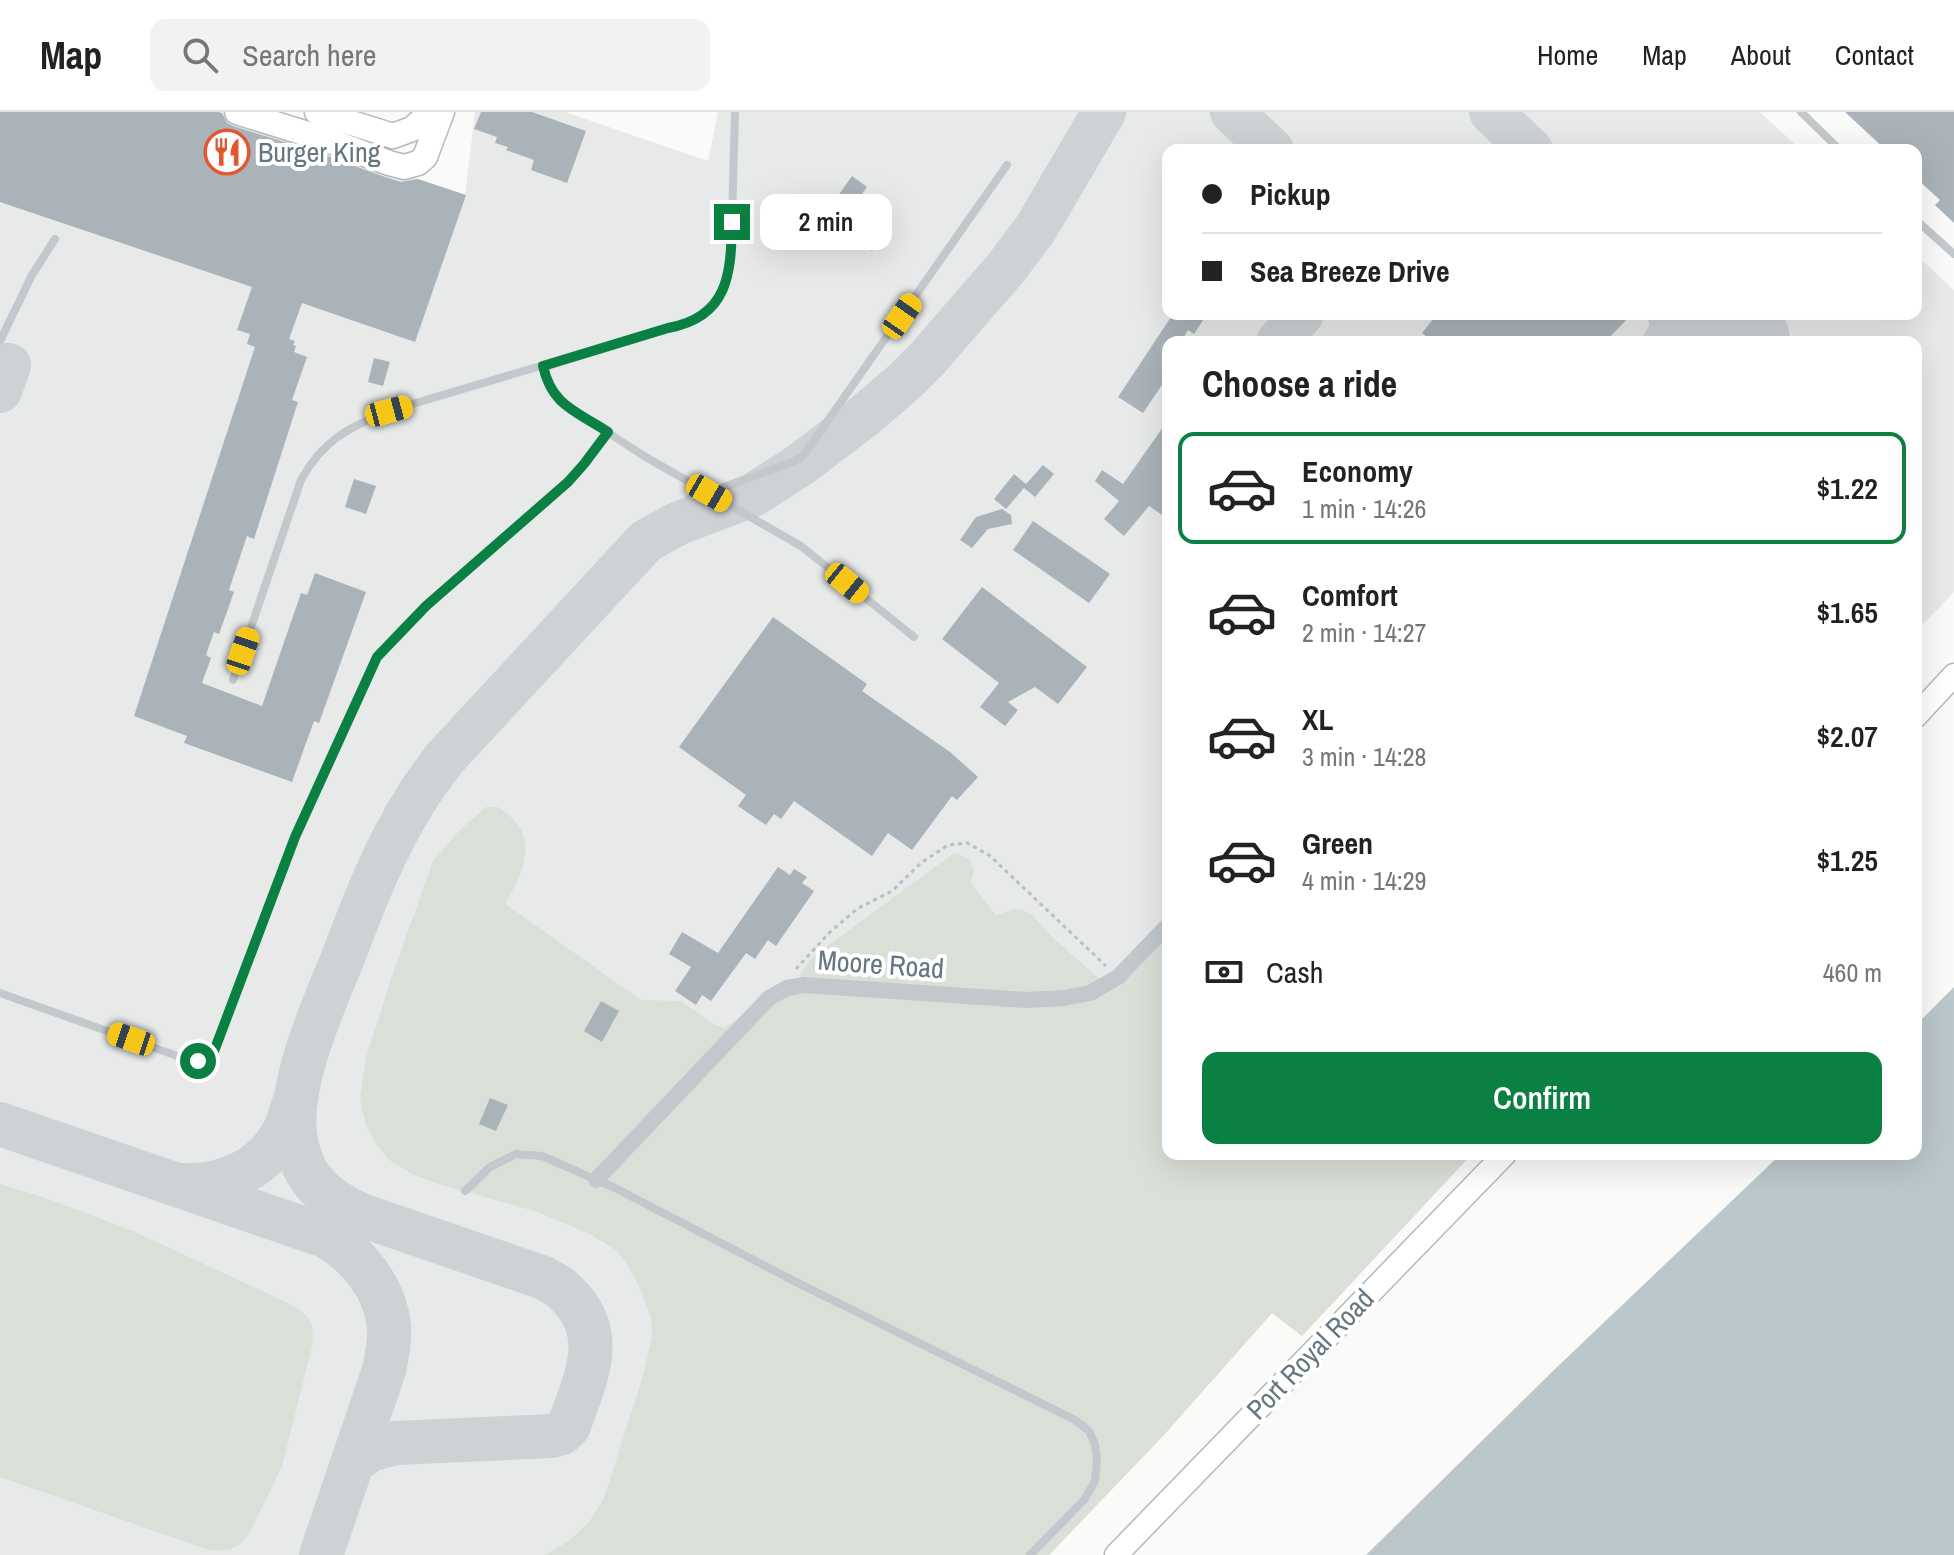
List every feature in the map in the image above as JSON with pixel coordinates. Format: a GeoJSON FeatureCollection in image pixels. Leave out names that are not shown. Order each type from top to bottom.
{"type":"FeatureCollection","features":[{"type":"Feature","properties":{"kind":"main road"},"geometry":{"type":"LineString","coordinates":[[237,112],[404,167],[418,163],[425,157],[442,112]]}},
{"type":"Feature","properties":{"kind":"main road"},"geometry":{"type":"LineString","coordinates":[[317,112],[393,136],[412,129],[431,112]]}},
{"type":"Feature","properties":{"kind":"main road"},"geometry":{"type":"LineString","coordinates":[[1922,710],[1954,675]]}},
{"type":"Feature","properties":{"kind":"main road","name":"Port Royal Road"},"geometry":{"type":"LineString","coordinates":[[1116,1555],[1499,1160]]}},
{"type":"Feature","properties":{"kind":"street","name":"Moore Road"},"geometry":{"type":"LineString","coordinates":[[596,1180],[769,998],[787,988],[804,985],[1025,1000],[1064,998],[1090,993],[1118,977],[1162,931]]}},
{"type":"Feature","properties":{"kind":"lane"},"geometry":{"type":"LineString","coordinates":[[233,680],[301,480],[312,460],[334,439],[360,422],[389,411],[681,326],[693,321],[713,305],[727,279],[731,261],[735,112]]}},
{"type":"Feature","properties":{"kind":"lane"},"geometry":{"type":"LineString","coordinates":[[1801,112],[1834,144]]}},
{"type":"Feature","properties":{"kind":"lane"},"geometry":{"type":"LineString","coordinates":[[709,493],[803,456],[1007,165]]}},
{"type":"Feature","properties":{"kind":"lane"},"geometry":{"type":"LineString","coordinates":[[1922,225],[1954,254]]}},
{"type":"Feature","properties":{"kind":"lane"},"geometry":{"type":"LineString","coordinates":[[0,341],[32,275],[55,239]]}},
{"type":"Feature","properties":{"kind":"lane"},"geometry":{"type":"LineString","coordinates":[[543,366],[551,390],[559,401],[644,456],[801,546],[914,637]]}},
{"type":"Feature","properties":{"kind":"lane"},"geometry":{"type":"LineString","coordinates":[[0,993],[183,1058],[202,1062],[211,1058],[295,837],[377,657],[426,606],[568,482],[608,432]]}},
{"type":"Feature","properties":{"kind":"lane"},"geometry":{"type":"LineString","coordinates":[[465,1191],[490,1167],[516,1154],[542,1156],[615,1188],[798,1283],[1075,1420],[1089,1431],[1095,1444],[1095,1481],[1084,1500],[1030,1555]]}},
{"type":"Feature","properties":{"kind":"path"},"geometry":{"type":"LineString","coordinates":[[769,998],[830,932],[857,909],[892,891],[921,863],[948,845],[967,843],[989,855],[1118,977]]}},
{"type":"Feature","properties":{"kind":"shaded area"},"geometry":{"type":"Polygon","coordinates":[[[0,112],[219,112],[465,195],[475,112],[565,112],[708,161],[718,112],[1760,112],[1795,144],[1162,144],[1162,320],[1922,320],[1922,261],[1954,290],[1954,592],[1922,626],[1922,336],[1162,336],[1162,1160],[1466,1160],[1302,1336],[1272,1313],[1163,1436],[1049,1555],[0,1555],[0,112]]]}},
{"type":"Feature","properties":{"kind":"shaded area"},"geometry":{"type":"Polygon","coordinates":[[[486,807],[498,807],[510,816],[520,829],[525,851],[516,884],[505,904],[641,1000],[681,1001],[724,1028],[769,998],[804,985],[800,973],[814,956],[954,853],[969,858],[974,870],[971,883],[996,915],[1014,909],[1032,915],[1105,984],[1162,931],[1162,1160],[1466,1160],[1302,1336],[1272,1313],[1163,1436],[1049,1555],[545,1555],[570,1540],[589,1522],[604,1498],[643,1376],[652,1336],[651,1318],[629,1267],[616,1250],[592,1235],[538,1212],[414,1175],[389,1160],[367,1127],[360,1096],[366,1058],[433,861],[460,830],[486,807]]]}},
{"type":"Feature","properties":{"kind":"shaded area"},"geometry":{"type":"Polygon","coordinates":[[[1954,987],[1954,1555],[1366,1555],[1775,1160],[1922,1160],[1922,1019],[1954,987]]]}},
{"type":"Feature","properties":{"kind":"shaded area"},"geometry":{"type":"Polygon","coordinates":[[[0,1184],[133,1231],[288,1303],[309,1319],[312,1346],[282,1466],[250,1532],[236,1547],[206,1549],[0,1477],[0,1184]]]}},
{"type":"Feature","properties":{"kind":"building"},"geometry":{"type":"Polygon","coordinates":[[[0,112],[219,112],[233,126],[401,182],[418,179],[466,195],[415,342],[302,303],[289,339],[295,341],[294,352],[307,357],[292,400],[298,402],[254,539],[247,536],[229,590],[234,592],[219,634],[214,632],[206,655],[211,658],[202,683],[262,706],[301,593],[307,595],[315,573],[366,592],[319,723],[314,721],[292,782],[184,743],[187,736],[134,716],[255,347],[247,344],[250,334],[237,330],[252,287],[0,202],[0,112]]]}},
{"type":"Feature","properties":{"kind":"building"},"geometry":{"type":"Polygon","coordinates":[[[481,112],[532,112],[586,131],[567,183],[531,170],[534,160],[506,150],[508,147],[495,143],[497,137],[474,129],[481,112]]]}},
{"type":"Feature","properties":{"kind":"building"},"geometry":{"type":"Polygon","coordinates":[[[1845,112],[1954,112],[1954,223],[1935,205],[1940,200],[1922,184],[1922,144],[1880,144],[1845,112]]]}},
{"type":"Feature","properties":{"kind":"building"},"geometry":{"type":"Polygon","coordinates":[[[852,176],[867,187],[854,205],[888,228],[872,251],[823,217],[852,176]]]}},
{"type":"Feature","properties":{"kind":"building"},"geometry":{"type":"Polygon","coordinates":[[[1169,320],[1203,320],[1194,334],[1188,330],[1184,336],[1162,336],[1162,385],[1143,413],[1118,397],[1169,320]]]}},
{"type":"Feature","properties":{"kind":"building"},"geometry":{"type":"Polygon","coordinates":[[[1432,320],[1626,320],[1611,336],[1426,336],[1422,333],[1432,320]]]}},
{"type":"Feature","properties":{"kind":"building"},"geometry":{"type":"Polygon","coordinates":[[[374,358],[390,362],[383,386],[368,382],[374,358]]]}},
{"type":"Feature","properties":{"kind":"building"},"geometry":{"type":"Polygon","coordinates":[[[1162,429],[1162,515],[1149,506],[1124,536],[1104,519],[1119,501],[1095,481],[1102,470],[1123,484],[1162,429]]]}},
{"type":"Feature","properties":{"kind":"building"},"geometry":{"type":"Polygon","coordinates":[[[1043,465],[1054,474],[1035,497],[1024,488],[1006,509],[994,499],[1014,474],[1026,484],[1043,465]]]}},
{"type":"Feature","properties":{"kind":"building"},"geometry":{"type":"Polygon","coordinates":[[[354,479],[376,486],[366,514],[345,507],[354,479]]]}},
{"type":"Feature","properties":{"kind":"building"},"geometry":{"type":"Polygon","coordinates":[[[1002,509],[1011,515],[1012,524],[988,529],[972,548],[960,540],[976,517],[1002,509]]]}},
{"type":"Feature","properties":{"kind":"building"},"geometry":{"type":"Polygon","coordinates":[[[1033,521],[1110,574],[1089,603],[1013,550],[1033,521]]]}},
{"type":"Feature","properties":{"kind":"building"},"geometry":{"type":"Polygon","coordinates":[[[982,587],[1087,667],[1058,704],[1035,687],[1008,702],[1018,710],[1005,726],[980,707],[999,683],[942,639],[982,587]]]}},
{"type":"Feature","properties":{"kind":"building"},"geometry":{"type":"Polygon","coordinates":[[[773,617],[867,684],[862,691],[950,752],[978,777],[957,800],[952,796],[912,850],[888,833],[872,856],[794,801],[781,819],[774,814],[766,825],[738,806],[746,795],[679,747],[773,617]]]}},
{"type":"Feature","properties":{"kind":"building"},"geometry":{"type":"Polygon","coordinates":[[[778,867],[790,875],[794,869],[807,877],[802,883],[814,891],[776,946],[768,940],[755,959],[746,953],[711,1001],[702,995],[696,1005],[675,991],[691,967],[669,954],[682,932],[718,953],[778,867]]]}},
{"type":"Feature","properties":{"kind":"building"},"geometry":{"type":"Polygon","coordinates":[[[601,1001],[619,1011],[602,1042],[584,1031],[601,1001]]]}},
{"type":"Feature","properties":{"kind":"building"},"geometry":{"type":"Polygon","coordinates":[[[490,1098],[508,1105],[496,1131],[479,1124],[490,1098]]]}},
{"type":"Feature","properties":{"kind":"taxiway"},"geometry":{"type":"LineString","coordinates":[[353,1463],[369,1450],[396,1443],[562,1433],[569,1426],[590,1357],[587,1324],[579,1308],[558,1286],[544,1278],[348,1209],[318,1187],[299,1155],[294,1120],[296,1097],[308,1049],[366,898],[404,818],[444,759],[646,541],[679,523],[753,495],[800,465],[863,417],[927,359],[1006,268],[1036,228],[1104,112]]}},
{"type":"Feature","properties":{"kind":"taxiway"},"geometry":{"type":"LineString","coordinates":[[1232,112],[1266,144]]}},
{"type":"Feature","properties":{"kind":"taxiway"},"geometry":{"type":"LineString","coordinates":[[1491,112],[1525,144]]}},
{"type":"Feature","properties":{"kind":"taxiway"},"geometry":{"type":"LineString","coordinates":[[1283,336],[1297,320]]}},
{"type":"Feature","properties":{"kind":"taxiway"},"geometry":{"type":"LineString","coordinates":[[1668,336],[1674,320]]}},
{"type":"Feature","properties":{"kind":"taxiway"},"geometry":{"type":"LineString","coordinates":[[0,391],[9,365]]}},
{"type":"Feature","properties":{"kind":"taxiway"},"geometry":{"type":"LineString","coordinates":[[183,1185],[214,1183],[256,1164],[278,1141],[294,1103]]}},
{"type":"Feature","properties":{"kind":"taxiway"},"geometry":{"type":"LineString","coordinates":[[0,1124],[325,1236],[348,1252],[368,1274],[386,1312],[389,1332],[387,1353],[384,1370],[321,1555]]}},
{"type":"Feature","properties":{"kind":"runway"},"geometry":{"type":"LineString","coordinates":[[1710,320],[1728,336]]}},
{"type":"Feature","properties":{"kind":"place","name":"Burger King"},"geometry":{"type":"Point","coordinates":[227,152]}},
{"type":"Feature","properties":{"kind":"route"},"geometry":{"type":"LineString","coordinates":[[198,1061],[207,1061],[213,1054],[295,837],[377,657],[426,606],[568,482],[608,432],[559,401],[545,379],[543,366],[681,326],[703,314],[720,295],[727,279],[731,261],[732,222]]}}]}
